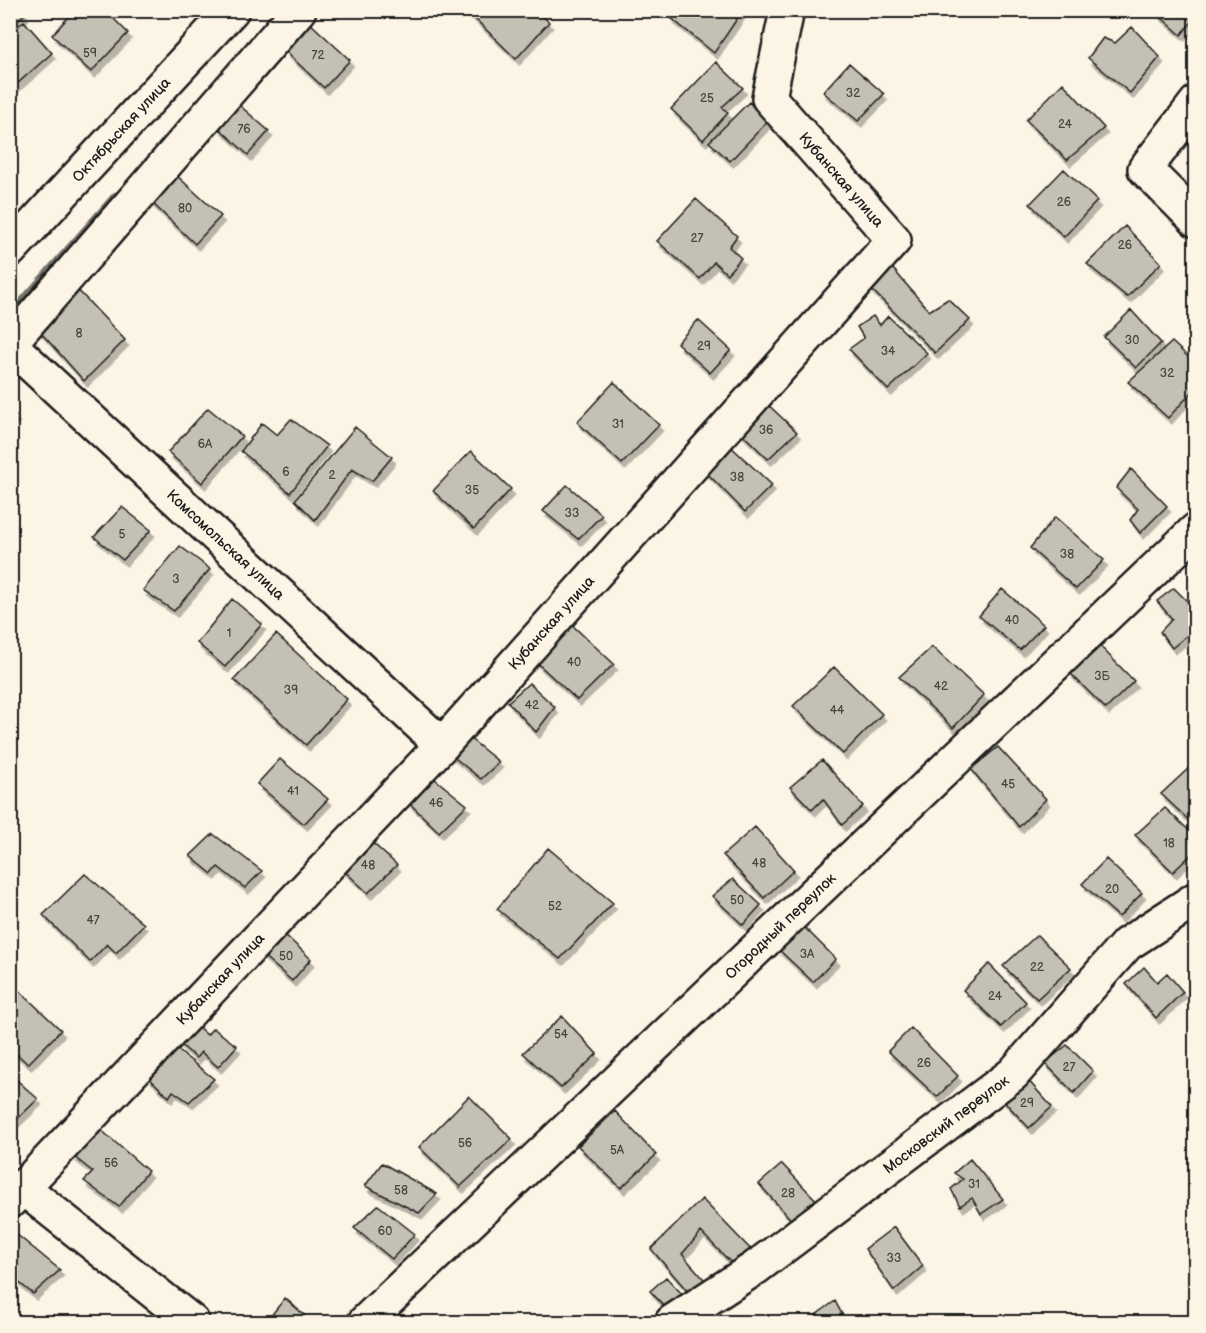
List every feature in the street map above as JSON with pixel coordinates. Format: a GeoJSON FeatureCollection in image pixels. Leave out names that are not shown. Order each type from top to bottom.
{"type":"FeatureCollection","features":[{"type":"Feature","properties":{"kind":"street","name":"Октябрьская улица"},"geometry":{"type":"LineString","coordinates":[[10,250],[232,10]]}},
{"type":"Feature","properties":{"kind":"street"},"geometry":{"type":"LineString","coordinates":[[10,344],[299,10]]}},
{"type":"Feature","properties":{"kind":"street","name":"Кубанская улица"},"geometry":{"type":"LineString","coordinates":[[17,1194],[442,745],[894,240],[769,98],[787,10]]}},
{"type":"Feature","properties":{"kind":"street"},"geometry":{"type":"LineString","coordinates":[[1196,103],[1145,169],[1196,220]]}},
{"type":"Feature","properties":{"kind":"street","name":"Комсомольская улица"},"geometry":{"type":"LineString","coordinates":[[10,344],[442,745]]}},
{"type":"Feature","properties":{"kind":"street","name":"Огородный переулок"},"geometry":{"type":"LineString","coordinates":[[365,1323],[1196,530]]}},
{"type":"Feature","properties":{"kind":"street","name":"Московский переулок"},"geometry":{"type":"LineString","coordinates":[[672,1323],[755,1268],[1012,1074],[1126,944],[1196,899]]}},
{"type":"Feature","properties":{"kind":"street"},"geometry":{"type":"LineString","coordinates":[[17,1194],[192,1323]]}},
{"type":"Feature","properties":{"kind":"building"},"geometry":{"type":"Polygon","coordinates":[[[10,10],[23,10],[25,14],[10,26],[10,10]]]}},
{"type":"Feature","properties":{"kind":"building"},"geometry":{"type":"Polygon","coordinates":[[[75,10],[105,10],[128,33],[91,72],[52,35],[75,10]]]}},
{"type":"Feature","properties":{"kind":"building"},"geometry":{"type":"Polygon","coordinates":[[[466,10],[536,10],[549,22],[516,59],[466,10]]]}},
{"type":"Feature","properties":{"kind":"building"},"geometry":{"type":"Polygon","coordinates":[[[677,10],[743,10],[714,53],[671,18],[677,10]]]}},
{"type":"Feature","properties":{"kind":"building"},"geometry":{"type":"Polygon","coordinates":[[[1153,10],[1196,10],[1196,17],[1181,35],[1153,10]]]}},
{"type":"Feature","properties":{"kind":"building"},"geometry":{"type":"Polygon","coordinates":[[[24,21],[52,53],[10,90],[10,33],[24,21]]]}},
{"type":"Feature","properties":{"kind":"building"},"geometry":{"type":"Polygon","coordinates":[[[310,23],[350,60],[324,88],[285,51],[310,23]]]}},
{"type":"Feature","properties":{"kind":"building"},"geometry":{"type":"Polygon","coordinates":[[[1132,27],[1160,57],[1130,93],[1088,58],[1103,38],[1115,43],[1132,27]]]}},
{"type":"Feature","properties":{"kind":"building"},"geometry":{"type":"Polygon","coordinates":[[[716,62],[743,88],[722,107],[728,113],[703,140],[671,109],[716,62]]]}},
{"type":"Feature","properties":{"kind":"building"},"geometry":{"type":"Polygon","coordinates":[[[849,63],[884,94],[858,121],[823,92],[849,63]]]}},
{"type":"Feature","properties":{"kind":"building"},"geometry":{"type":"Polygon","coordinates":[[[1063,83],[1104,128],[1067,160],[1026,120],[1063,83]]]}},
{"type":"Feature","properties":{"kind":"building"},"geometry":{"type":"Polygon","coordinates":[[[749,102],[767,122],[730,161],[709,142],[749,102]]]}},
{"type":"Feature","properties":{"kind":"building"},"geometry":{"type":"Polygon","coordinates":[[[238,104],[269,131],[248,155],[218,127],[238,104]]]}},
{"type":"Feature","properties":{"kind":"building"},"geometry":{"type":"Polygon","coordinates":[[[1196,157],[1196,174],[1187,164],[1196,157]]]}},
{"type":"Feature","properties":{"kind":"building"},"geometry":{"type":"Polygon","coordinates":[[[1064,169],[1097,201],[1064,237],[1030,204],[1064,169]]]}},
{"type":"Feature","properties":{"kind":"building"},"geometry":{"type":"Polygon","coordinates":[[[175,174],[221,216],[195,244],[149,200],[175,174]]]}},
{"type":"Feature","properties":{"kind":"building"},"geometry":{"type":"Polygon","coordinates":[[[696,199],[737,236],[729,247],[741,258],[727,274],[714,262],[700,279],[657,241],[696,199]]]}},
{"type":"Feature","properties":{"kind":"building"},"geometry":{"type":"Polygon","coordinates":[[[1125,226],[1161,263],[1127,297],[1087,264],[1125,226]]]}},
{"type":"Feature","properties":{"kind":"building"},"geometry":{"type":"Polygon","coordinates":[[[888,263],[929,311],[948,299],[970,320],[935,353],[867,285],[888,263]]]}},
{"type":"Feature","properties":{"kind":"building"},"geometry":{"type":"Polygon","coordinates":[[[74,286],[125,340],[84,381],[34,325],[74,286]]]}},
{"type":"Feature","properties":{"kind":"building"},"geometry":{"type":"Polygon","coordinates":[[[1131,310],[1161,343],[1136,368],[1104,337],[1131,310]]]}},
{"type":"Feature","properties":{"kind":"building"},"geometry":{"type":"Polygon","coordinates":[[[873,316],[880,325],[888,316],[927,353],[888,390],[849,349],[864,338],[857,327],[873,316]]]}},
{"type":"Feature","properties":{"kind":"building"},"geometry":{"type":"Polygon","coordinates":[[[698,320],[731,350],[710,373],[677,343],[698,320]]]}},
{"type":"Feature","properties":{"kind":"building"},"geometry":{"type":"Polygon","coordinates":[[[1172,342],[1196,364],[1196,388],[1168,418],[1128,382],[1172,342]]]}},
{"type":"Feature","properties":{"kind":"building"},"geometry":{"type":"Polygon","coordinates":[[[614,382],[659,425],[622,464],[577,422],[614,382]]]}},
{"type":"Feature","properties":{"kind":"building"},"geometry":{"type":"Polygon","coordinates":[[[761,398],[797,432],[768,459],[735,427],[761,398]]]}},
{"type":"Feature","properties":{"kind":"building"},"geometry":{"type":"Polygon","coordinates":[[[208,408],[242,436],[202,483],[168,452],[208,408]]]}},
{"type":"Feature","properties":{"kind":"building"},"geometry":{"type":"Polygon","coordinates":[[[10,411],[16,416],[10,423],[10,411]]]}},
{"type":"Feature","properties":{"kind":"building"},"geometry":{"type":"Polygon","coordinates":[[[291,419],[327,446],[290,493],[241,451],[262,423],[277,435],[291,419]]]}},
{"type":"Feature","properties":{"kind":"building"},"geometry":{"type":"Polygon","coordinates":[[[355,427],[392,457],[372,481],[352,469],[315,520],[295,500],[355,427]]]}},
{"type":"Feature","properties":{"kind":"building"},"geometry":{"type":"Polygon","coordinates":[[[726,442],[772,485],[745,512],[703,469],[726,442]]]}},
{"type":"Feature","properties":{"kind":"building"},"geometry":{"type":"Polygon","coordinates":[[[471,451],[511,489],[474,529],[433,491],[471,451]]]}},
{"type":"Feature","properties":{"kind":"building"},"geometry":{"type":"Polygon","coordinates":[[[1131,469],[1167,506],[1140,533],[1130,520],[1138,509],[1116,488],[1131,469]]]}},
{"type":"Feature","properties":{"kind":"building"},"geometry":{"type":"Polygon","coordinates":[[[567,485],[602,515],[578,539],[543,511],[567,485]]]}},
{"type":"Feature","properties":{"kind":"building"},"geometry":{"type":"Polygon","coordinates":[[[122,507],[151,530],[123,560],[94,537],[122,507]]]}},
{"type":"Feature","properties":{"kind":"building"},"geometry":{"type":"Polygon","coordinates":[[[1055,517],[1104,560],[1076,589],[1030,548],[1055,517]]]}},
{"type":"Feature","properties":{"kind":"building"},"geometry":{"type":"Polygon","coordinates":[[[180,546],[210,569],[174,611],[143,590],[180,546]]]}},
{"type":"Feature","properties":{"kind":"building"},"geometry":{"type":"Polygon","coordinates":[[[1174,588],[1196,610],[1196,628],[1172,648],[1160,632],[1172,619],[1157,601],[1174,588]]]}},
{"type":"Feature","properties":{"kind":"building"},"geometry":{"type":"Polygon","coordinates":[[[1002,589],[1044,625],[1020,650],[979,616],[1002,589]]]}},
{"type":"Feature","properties":{"kind":"building"},"geometry":{"type":"Polygon","coordinates":[[[232,599],[262,624],[225,667],[197,643],[232,599]]]}},
{"type":"Feature","properties":{"kind":"building"},"geometry":{"type":"Polygon","coordinates":[[[572,625],[614,664],[577,700],[534,660],[572,625]]]}},
{"type":"Feature","properties":{"kind":"building"},"geometry":{"type":"Polygon","coordinates":[[[276,634],[347,699],[306,745],[234,680],[276,634]]]}},
{"type":"Feature","properties":{"kind":"building"},"geometry":{"type":"Polygon","coordinates":[[[1099,645],[1134,681],[1106,709],[1069,672],[1099,645]]]}},
{"type":"Feature","properties":{"kind":"building"},"geometry":{"type":"Polygon","coordinates":[[[932,647],[984,695],[953,728],[899,677],[932,647]]]}},
{"type":"Feature","properties":{"kind":"building"},"geometry":{"type":"Polygon","coordinates":[[[834,667],[882,714],[843,754],[793,706],[834,667]]]}},
{"type":"Feature","properties":{"kind":"building"},"geometry":{"type":"Polygon","coordinates":[[[529,683],[555,707],[536,732],[508,702],[529,683]]]}},
{"type":"Feature","properties":{"kind":"building"},"geometry":{"type":"Polygon","coordinates":[[[468,737],[499,762],[481,779],[451,755],[468,737]]]}},
{"type":"Feature","properties":{"kind":"building"},"geometry":{"type":"Polygon","coordinates":[[[998,747],[1046,799],[1019,827],[971,769],[998,747]]]}},
{"type":"Feature","properties":{"kind":"building"},"geometry":{"type":"Polygon","coordinates":[[[280,759],[328,799],[304,824],[257,784],[280,759]]]}},
{"type":"Feature","properties":{"kind":"building"},"geometry":{"type":"Polygon","coordinates":[[[822,760],[863,806],[842,825],[823,799],[812,810],[790,787],[822,760]]]}},
{"type":"Feature","properties":{"kind":"building"},"geometry":{"type":"Polygon","coordinates":[[[1190,767],[1196,773],[1196,827],[1161,794],[1190,767]]]}},
{"type":"Feature","properties":{"kind":"building"},"geometry":{"type":"Polygon","coordinates":[[[430,775],[467,805],[439,832],[406,800],[430,775]]]}},
{"type":"Feature","properties":{"kind":"building"},"geometry":{"type":"Polygon","coordinates":[[[1165,808],[1196,837],[1196,850],[1173,872],[1135,835],[1165,808]]]}},
{"type":"Feature","properties":{"kind":"building"},"geometry":{"type":"Polygon","coordinates":[[[755,827],[794,870],[764,898],[723,855],[755,827]]]}},
{"type":"Feature","properties":{"kind":"building"},"geometry":{"type":"Polygon","coordinates":[[[213,834],[262,871],[245,888],[218,867],[212,874],[190,856],[213,834]]]}},
{"type":"Feature","properties":{"kind":"building"},"geometry":{"type":"Polygon","coordinates":[[[366,837],[397,865],[368,893],[338,865],[366,837]]]}},
{"type":"Feature","properties":{"kind":"building"},"geometry":{"type":"Polygon","coordinates":[[[548,848],[613,903],[560,959],[497,909],[548,848]]]}},
{"type":"Feature","properties":{"kind":"building"},"geometry":{"type":"Polygon","coordinates":[[[1106,859],[1142,893],[1119,917],[1082,884],[1106,859]]]}},
{"type":"Feature","properties":{"kind":"building"},"geometry":{"type":"Polygon","coordinates":[[[85,874],[144,924],[116,953],[107,944],[90,962],[43,915],[85,874]]]}},
{"type":"Feature","properties":{"kind":"building"},"geometry":{"type":"Polygon","coordinates":[[[733,879],[761,905],[743,925],[712,896],[733,879]]]}},
{"type":"Feature","properties":{"kind":"building"},"geometry":{"type":"Polygon","coordinates":[[[801,924],[836,959],[813,982],[778,949],[801,924]]]}},
{"type":"Feature","properties":{"kind":"building"},"geometry":{"type":"Polygon","coordinates":[[[281,931],[311,959],[292,981],[260,953],[281,931]]]}},
{"type":"Feature","properties":{"kind":"building"},"geometry":{"type":"Polygon","coordinates":[[[1037,935],[1071,968],[1037,999],[1003,966],[1037,935]]]}},
{"type":"Feature","properties":{"kind":"building"},"geometry":{"type":"Polygon","coordinates":[[[989,964],[1026,1002],[1001,1027],[963,990],[989,964]]]}},
{"type":"Feature","properties":{"kind":"building"},"geometry":{"type":"Polygon","coordinates":[[[1144,967],[1157,982],[1167,973],[1183,992],[1156,1018],[1126,984],[1144,967]]]}},
{"type":"Feature","properties":{"kind":"building"},"geometry":{"type":"Polygon","coordinates":[[[11,983],[61,1030],[28,1064],[10,1048],[11,983]]]}},
{"type":"Feature","properties":{"kind":"building"},"geometry":{"type":"Polygon","coordinates":[[[562,1016],[597,1054],[561,1088],[523,1053],[562,1016]]]}},
{"type":"Feature","properties":{"kind":"building"},"geometry":{"type":"Polygon","coordinates":[[[195,1024],[207,1035],[213,1028],[237,1046],[218,1067],[201,1052],[196,1058],[179,1043],[195,1024]]]}},
{"type":"Feature","properties":{"kind":"building"},"geometry":{"type":"Polygon","coordinates":[[[911,1028],[958,1076],[937,1097],[888,1051],[911,1028]]]}},
{"type":"Feature","properties":{"kind":"building"},"geometry":{"type":"Polygon","coordinates":[[[1067,1045],[1093,1071],[1074,1093],[1045,1063],[1067,1045]]]}},
{"type":"Feature","properties":{"kind":"building"},"geometry":{"type":"Polygon","coordinates":[[[175,1048],[214,1079],[189,1102],[173,1091],[169,1097],[148,1077],[175,1048]]]}},
{"type":"Feature","properties":{"kind":"building"},"geometry":{"type":"Polygon","coordinates":[[[10,1074],[38,1099],[11,1125],[10,1125],[10,1074]]]}},
{"type":"Feature","properties":{"kind":"building"},"geometry":{"type":"Polygon","coordinates":[[[1026,1078],[1052,1107],[1029,1128],[1001,1098],[1026,1078]]]}},
{"type":"Feature","properties":{"kind":"building"},"geometry":{"type":"Polygon","coordinates":[[[469,1096],[512,1139],[460,1187],[419,1147],[469,1096]]]}},
{"type":"Feature","properties":{"kind":"building"},"geometry":{"type":"Polygon","coordinates":[[[615,1111],[656,1155],[621,1188],[578,1146],[615,1111]]]}},
{"type":"Feature","properties":{"kind":"building"},"geometry":{"type":"Polygon","coordinates":[[[100,1129],[148,1171],[119,1207],[84,1181],[93,1172],[73,1156],[100,1129]]]}},
{"type":"Feature","properties":{"kind":"building"},"geometry":{"type":"Polygon","coordinates":[[[970,1159],[1003,1199],[981,1214],[972,1198],[960,1206],[951,1189],[963,1179],[954,1173],[970,1159]]]}},
{"type":"Feature","properties":{"kind":"building"},"geometry":{"type":"Polygon","coordinates":[[[382,1163],[437,1194],[419,1213],[365,1186],[382,1163]]]}},
{"type":"Feature","properties":{"kind":"building"},"geometry":{"type":"Polygon","coordinates":[[[782,1164],[818,1202],[795,1224],[759,1184],[782,1164]]]}},
{"type":"Feature","properties":{"kind":"building"},"geometry":{"type":"Polygon","coordinates":[[[702,1199],[758,1257],[742,1274],[701,1232],[682,1254],[716,1293],[703,1309],[651,1249],[702,1199]]]}},
{"type":"Feature","properties":{"kind":"building"},"geometry":{"type":"Polygon","coordinates":[[[378,1205],[415,1234],[392,1259],[354,1228],[378,1205]]]}},
{"type":"Feature","properties":{"kind":"building"},"geometry":{"type":"Polygon","coordinates":[[[894,1227],[923,1266],[894,1291],[865,1249],[894,1227]]]}},
{"type":"Feature","properties":{"kind":"building"},"geometry":{"type":"Polygon","coordinates":[[[10,1229],[60,1270],[33,1294],[10,1275],[10,1229]]]}},
{"type":"Feature","properties":{"kind":"building"},"geometry":{"type":"Polygon","coordinates":[[[666,1277],[696,1309],[679,1322],[650,1291],[666,1277]]]}},
{"type":"Feature","properties":{"kind":"building"},"geometry":{"type":"Polygon","coordinates":[[[285,1298],[312,1322],[266,1322],[285,1298]]]}},
{"type":"Feature","properties":{"kind":"building"},"geometry":{"type":"Polygon","coordinates":[[[835,1301],[846,1322],[806,1322],[835,1301]]]}},
{"type":"Feature","properties":{"kind":"building"},"geometry":{"type":"Polygon","coordinates":[[[767,1316],[772,1322],[757,1322],[767,1316]]]}},
{"type":"Feature","properties":{"kind":"waterway"},"geometry":{"type":"LineString","coordinates":[[10,316],[116,196]]}}]}
